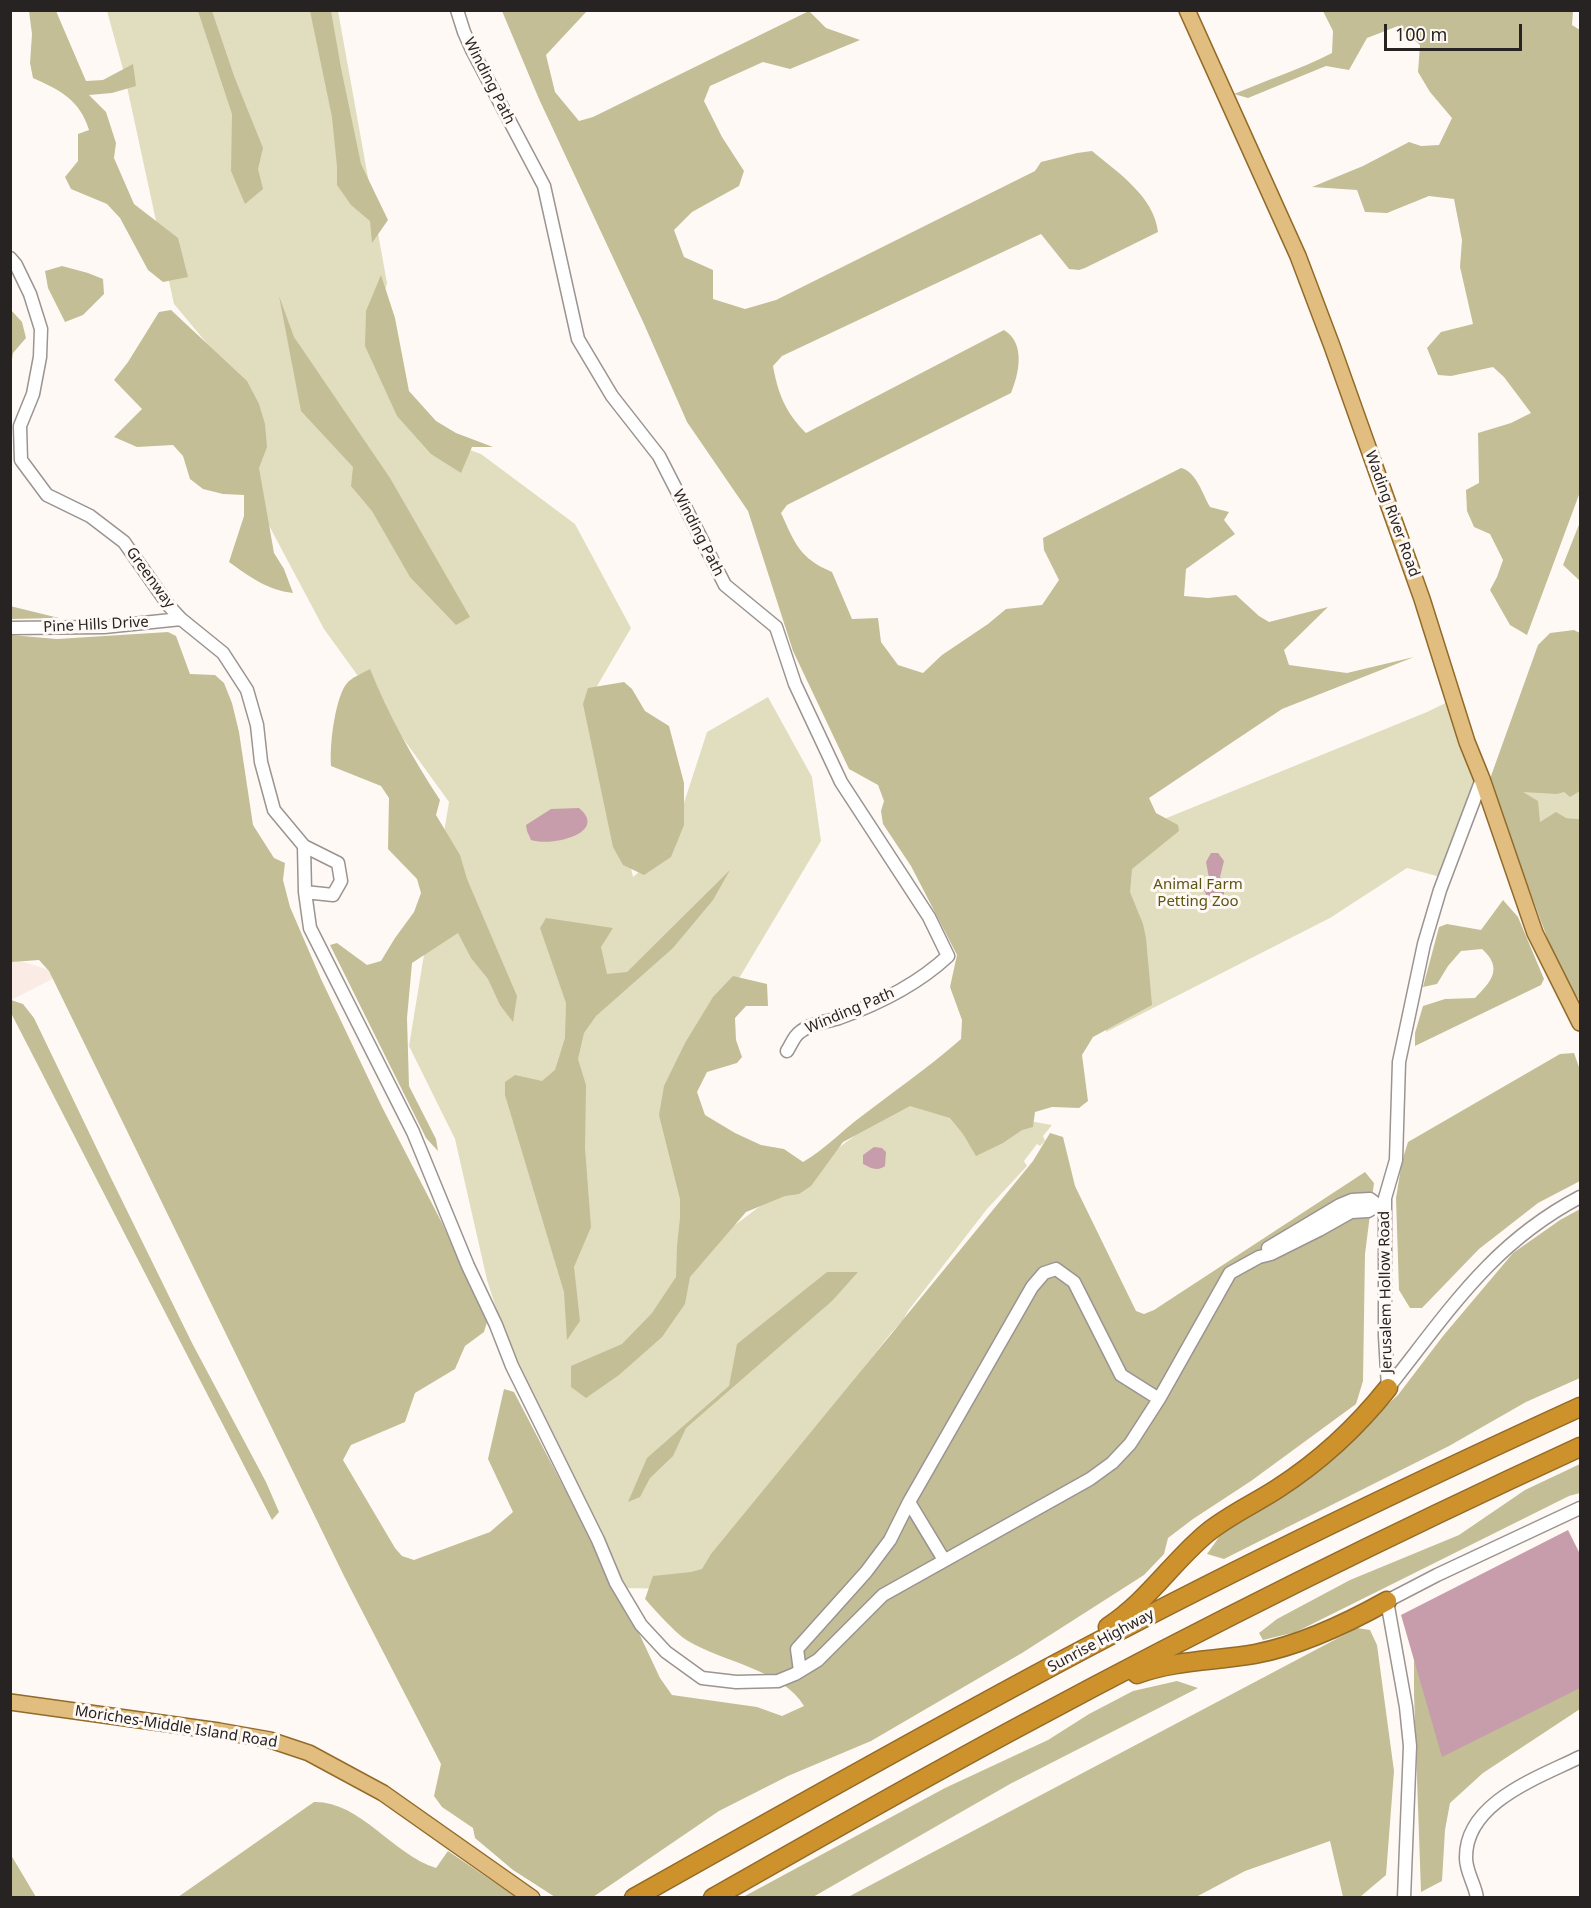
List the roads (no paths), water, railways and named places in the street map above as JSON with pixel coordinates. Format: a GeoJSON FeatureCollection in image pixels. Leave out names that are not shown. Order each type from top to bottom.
{"type":"FeatureCollection","features":[{"type":"Feature","properties":{"kind":"highway"},"geometry":{"type":"LineString","coordinates":[[1016,1686],[1121,1618],[1141,1601],[1207,1532],[1279,1487],[1317,1459],[1353,1428],[1388,1388]]}},
{"type":"Feature","properties":{"kind":"highway","name":"Sunrise Highway"},"geometry":{"type":"LineString","coordinates":[[634,1898],[1016,1686],[1293,1543],[1581,1407]]}},
{"type":"Feature","properties":{"kind":"highway"},"geometry":{"type":"LineString","coordinates":[[713,1898],[1071,1699],[1319,1572],[1581,1447]]}},
{"type":"Feature","properties":{"kind":"highway"},"geometry":{"type":"LineString","coordinates":[[1071,1699],[1155,1668],[1253,1654],[1288,1646],[1331,1629],[1388,1601]]}},
{"type":"Feature","properties":{"kind":"main road","name":"Wading River Road"},"geometry":{"type":"LineString","coordinates":[[1187,10],[1306,277],[1422,599],[1467,742],[1535,933],[1581,1023]]}},
{"type":"Feature","properties":{"kind":"main road","name":"Moriches-Middle Island Road"},"geometry":{"type":"LineString","coordinates":[[10,1702],[219,1731],[270,1740],[293,1747],[326,1761],[383,1793],[532,1898]]}},
{"type":"Feature","properties":{"kind":"street","name":"Winding Path"},"geometry":{"type":"LineString","coordinates":[[457,10],[472,50],[544,186],[578,339],[612,396],[659,456],[725,585],[776,627],[795,684],[841,782],[929,917],[948,956],[933,970],[886,998],[799,1032],[787,1051]]}},
{"type":"Feature","properties":{"kind":"street","name":"Greenway"},"geometry":{"type":"LineString","coordinates":[[10,258],[16,265],[30,294],[41,329],[40,357],[33,394],[20,426],[21,460],[47,495],[90,516],[124,542],[181,619],[223,653],[247,690],[257,725],[261,762],[274,810],[304,846],[338,863],[341,881],[333,895],[305,892]]}},
{"type":"Feature","properties":{"kind":"street","name":"Pine Hills Drive"},"geometry":{"type":"LineString","coordinates":[[10,628],[104,627],[181,619]]}},
{"type":"Feature","properties":{"kind":"street","name":"Jerusalem Hollow Road"},"geometry":{"type":"LineString","coordinates":[[1388,1388],[1381,1205],[1396,1160],[1400,1062],[1424,944],[1440,890],[1482,779]]}},
{"type":"Feature","properties":{"kind":"street"},"geometry":{"type":"LineString","coordinates":[[304,846],[305,892],[310,928],[413,1132],[512,1366],[598,1540],[616,1583],[641,1625],[666,1652],[702,1678],[736,1682],[778,1680],[800,1671],[818,1660],[883,1595],[1090,1479],[1112,1463],[1130,1444],[1159,1399],[1230,1273],[1258,1257],[1268,1247],[1316,1225],[1352,1200],[1370,1199],[1381,1205]]}},
{"type":"Feature","properties":{"kind":"street"},"geometry":{"type":"LineString","coordinates":[[1388,1388],[1446,1312],[1485,1268],[1535,1224],[1581,1197]]}},
{"type":"Feature","properties":{"kind":"street"},"geometry":{"type":"LineString","coordinates":[[800,1671],[797,1649],[866,1572],[890,1540],[909,1502],[1032,1287],[1044,1273],[1056,1269],[1074,1282],[1121,1375],[1159,1399]]}},
{"type":"Feature","properties":{"kind":"street"},"geometry":{"type":"LineString","coordinates":[[909,1502],[944,1560]]}},
{"type":"Feature","properties":{"kind":"street"},"geometry":{"type":"LineString","coordinates":[[1404,1898],[1410,1746],[1406,1707],[1388,1601],[1458,1565],[1581,1508]]}},
{"type":"Feature","properties":{"kind":"street"},"geometry":{"type":"LineString","coordinates":[[1477,1898],[1466,1861],[1469,1841],[1478,1822],[1494,1803],[1525,1783],[1581,1757]]}},
{"type":"Feature","properties":{"kind":"park label","name":"Animal Farm Petting Zoo"},"geometry":{"type":"Point","coordinates":[1198,894]}}]}
